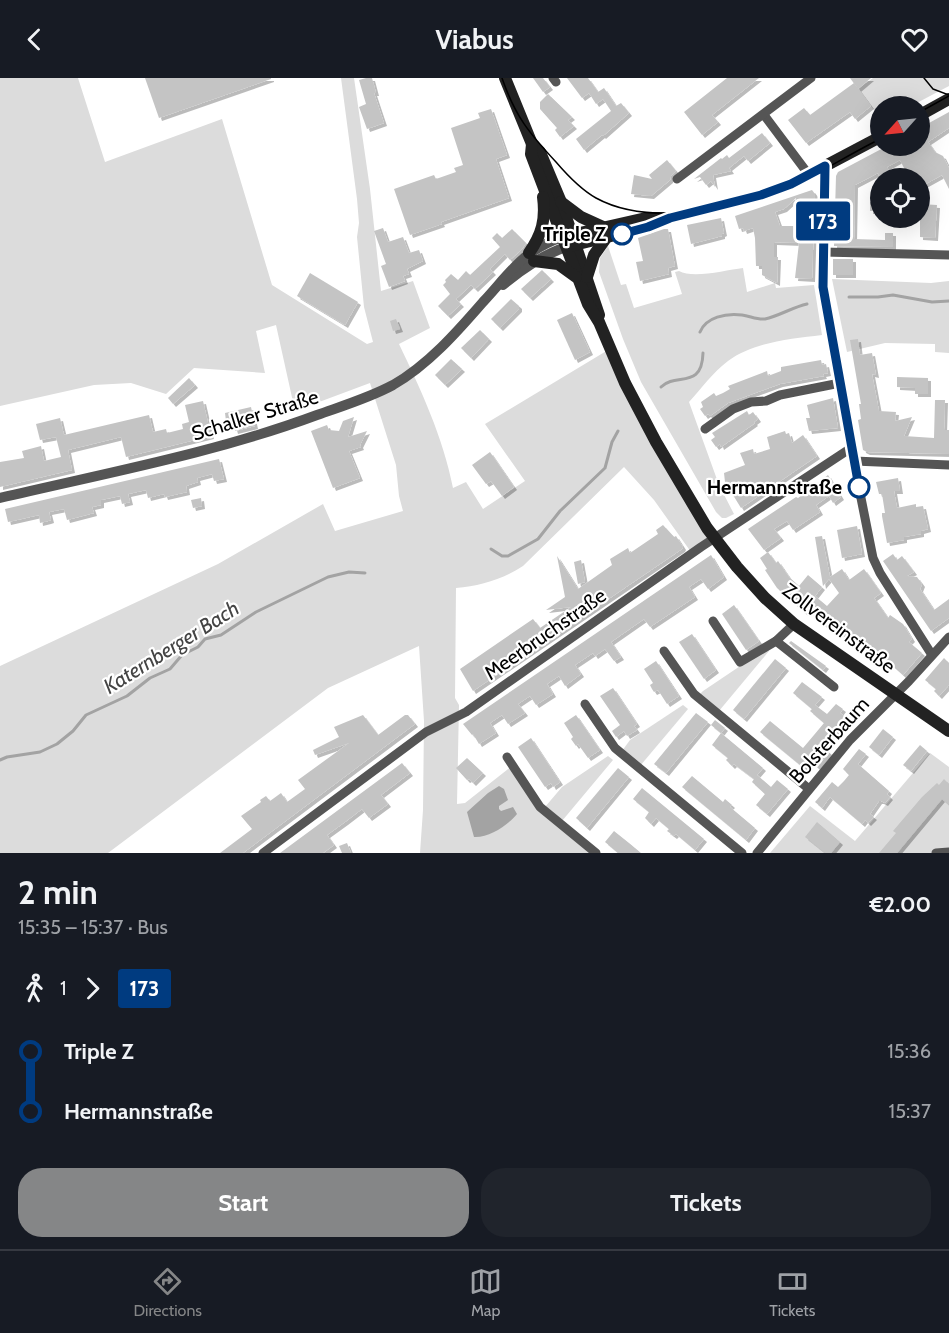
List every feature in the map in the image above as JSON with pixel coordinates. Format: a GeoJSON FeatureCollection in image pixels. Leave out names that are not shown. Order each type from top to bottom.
{"type":"FeatureCollection","features":[{"type":"Feature","properties":{"kind":"main road"},"geometry":{"type":"LineString","coordinates":[[505,78],[532,144],[540,152],[561,202],[569,241]]}},
{"type":"Feature","properties":{"kind":"main road"},"geometry":{"type":"LineString","coordinates":[[930,109],[949,99]]}},
{"type":"Feature","properties":{"kind":"main road"},"geometry":{"type":"LineString","coordinates":[[569,241],[604,233],[646,218],[670,218],[761,195],[809,175],[870,142]]}},
{"type":"Feature","properties":{"kind":"main road"},"geometry":{"type":"LineString","coordinates":[[532,144],[531,154],[569,241]]}},
{"type":"Feature","properties":{"kind":"main road"},"geometry":{"type":"LineString","coordinates":[[542,181],[544,222],[532,257],[558,264],[583,278],[604,233]]}},
{"type":"Feature","properties":{"kind":"main road"},"geometry":{"type":"LineString","coordinates":[[561,202],[604,233]]}},
{"type":"Feature","properties":{"kind":"main road","name":"Zollvereinstraße"},"geometry":{"type":"LineString","coordinates":[[569,241],[583,278],[588,304],[625,383],[643,419],[714,538],[765,598],[794,624],[949,731]]}},
{"type":"Feature","properties":{"kind":"street"},"geometry":{"type":"LineString","coordinates":[[677,179],[811,78]]}},
{"type":"Feature","properties":{"kind":"street"},"geometry":{"type":"LineString","coordinates":[[764,115],[809,175]]}},
{"type":"Feature","properties":{"kind":"street"},"geometry":{"type":"LineString","coordinates":[[825,166],[823,287],[873,558],[880,573],[932,655]]}},
{"type":"Feature","properties":{"kind":"street","name":"Schalker Straße"},"geometry":{"type":"LineString","coordinates":[[0,498],[250,439],[357,400],[391,385],[418,368],[487,299],[510,270],[532,257],[569,241]]}},
{"type":"Feature","properties":{"kind":"street"},"geometry":{"type":"LineString","coordinates":[[823,252],[949,255]]}},
{"type":"Feature","properties":{"kind":"street"},"geometry":{"type":"LineString","coordinates":[[705,429],[733,409],[751,402],[766,401],[780,395],[840,383]]}},
{"type":"Feature","properties":{"kind":"street","name":"Meerbruchstraße"},"geometry":{"type":"LineString","coordinates":[[263,853],[426,732],[466,712],[714,538],[851,448]]}},
{"type":"Feature","properties":{"kind":"street"},"geometry":{"type":"LineString","coordinates":[[854,461],[949,465]]}},
{"type":"Feature","properties":{"kind":"street"},"geometry":{"type":"LineString","coordinates":[[713,621],[741,662],[776,641],[794,624]]}},
{"type":"Feature","properties":{"kind":"street","name":"Bolsterbaum"},"geometry":{"type":"LineString","coordinates":[[757,853],[850,740],[896,695],[949,637]]}},
{"type":"Feature","properties":{"kind":"street"},"geometry":{"type":"LineString","coordinates":[[776,641],[834,687]]}},
{"type":"Feature","properties":{"kind":"street"},"geometry":{"type":"LineString","coordinates":[[664,651],[694,694],[809,789]]}},
{"type":"Feature","properties":{"kind":"street"},"geometry":{"type":"LineString","coordinates":[[585,704],[615,748],[742,853]]}},
{"type":"Feature","properties":{"kind":"street"},"geometry":{"type":"LineString","coordinates":[[507,758],[540,807],[596,853]]}},
{"type":"Feature","properties":{"kind":"street"},"geometry":{"type":"LineString","coordinates":[[936,853],[937,851],[949,852]]}},
{"type":"Feature","properties":{"kind":"shaded area"},"geometry":{"type":"Polygon","coordinates":[[[0,78],[78,78],[105,162],[222,119],[272,285],[367,344],[373,342],[364,307],[357,237],[359,223],[357,199],[341,78],[354,78],[370,189],[381,291],[413,281],[430,328],[399,344],[437,432],[453,488],[466,482],[483,509],[525,481],[485,424],[608,350],[713,538],[691,552],[654,500],[624,467],[523,566],[491,581],[456,588],[455,698],[459,705],[457,804],[465,803],[513,765],[545,807],[562,787],[608,756],[613,760],[562,821],[598,853],[420,853],[424,721],[419,646],[328,688],[108,853],[0,853],[0,666],[218,564],[323,504],[335,531],[403,511],[396,465],[370,383],[295,411],[276,325],[256,331],[265,373],[194,368],[166,394],[131,383],[94,385],[0,406],[0,78]]]}},
{"type":"Feature","properties":{"kind":"shaded area"},"geometry":{"type":"Polygon","coordinates":[[[873,78],[949,78],[949,86],[930,96],[870,96],[870,105],[858,89],[873,78]]]}},
{"type":"Feature","properties":{"kind":"shaded area"},"geometry":{"type":"Polygon","coordinates":[[[608,246],[621,285],[626,284],[634,308],[682,294],[675,272],[679,271],[701,274],[743,268],[747,292],[775,283],[776,288],[814,285],[822,335],[773,342],[749,349],[717,370],[689,402],[719,485],[734,514],[726,518],[722,518],[716,512],[641,382],[599,272],[600,258],[608,246]]]}},
{"type":"Feature","properties":{"kind":"shaded area"},"geometry":{"type":"Polygon","coordinates":[[[832,279],[931,283],[949,281],[949,353],[935,352],[935,344],[885,343],[847,352],[832,279]]]}},
{"type":"Feature","properties":{"kind":"shaded area"},"geometry":{"type":"Polygon","coordinates":[[[767,648],[769,651],[719,711],[699,695],[703,691],[767,648]]]}},
{"type":"Feature","properties":{"kind":"shaded area"},"geometry":{"type":"Polygon","coordinates":[[[683,705],[688,709],[640,766],[622,751],[630,740],[683,705]]]}},
{"type":"Feature","properties":{"kind":"shaded area"},"geometry":{"type":"Polygon","coordinates":[[[930,753],[949,767],[949,853],[770,853],[810,806],[855,841],[930,753]]]}},
{"type":"Feature","properties":{"kind":"shaded area"},"geometry":{"type":"Polygon","coordinates":[[[499,786],[504,789],[508,800],[499,806],[499,809],[501,811],[513,807],[517,814],[498,830],[474,837],[467,812],[499,786]]]}},
{"type":"Feature","properties":{"kind":"building"},"geometry":{"type":"Polygon","coordinates":[[[145,78],[271,78],[271,79],[159,118],[145,78]]]}},
{"type":"Feature","properties":{"kind":"building"},"geometry":{"type":"Polygon","coordinates":[[[372,78],[376,93],[374,93],[384,123],[367,129],[359,107],[366,104],[359,80],[372,78]]]}},
{"type":"Feature","properties":{"kind":"building"},"geometry":{"type":"Polygon","coordinates":[[[533,78],[543,78],[550,87],[543,92],[533,78]]]}},
{"type":"Feature","properties":{"kind":"building"},"geometry":{"type":"Polygon","coordinates":[[[567,78],[588,78],[598,92],[604,88],[616,106],[621,103],[629,113],[584,150],[576,139],[611,111],[603,99],[596,104],[589,93],[582,98],[567,78]]]}},
{"type":"Feature","properties":{"kind":"building"},"geometry":{"type":"Polygon","coordinates":[[[727,78],[759,78],[712,115],[718,122],[702,135],[684,112],[727,78]]]}},
{"type":"Feature","properties":{"kind":"building"},"geometry":{"type":"Polygon","coordinates":[[[850,78],[871,78],[858,89],[850,78]]]}},
{"type":"Feature","properties":{"kind":"building"},"geometry":{"type":"Polygon","coordinates":[[[854,83],[870,105],[855,119],[850,112],[806,143],[788,120],[804,108],[810,115],[854,83]]]}},
{"type":"Feature","properties":{"kind":"building"},"geometry":{"type":"Polygon","coordinates":[[[548,94],[572,117],[568,120],[574,126],[560,137],[555,130],[557,128],[540,109],[540,102],[548,94]]]}},
{"type":"Feature","properties":{"kind":"building"},"geometry":{"type":"Polygon","coordinates":[[[491,109],[507,155],[496,159],[509,198],[410,235],[394,189],[434,175],[436,179],[456,172],[454,168],[463,165],[451,128],[480,118],[478,113],[491,109]]]}},
{"type":"Feature","properties":{"kind":"building"},"geometry":{"type":"Polygon","coordinates":[[[949,112],[949,128],[930,141],[930,122],[949,112]]]}},
{"type":"Feature","properties":{"kind":"building"},"geometry":{"type":"Polygon","coordinates":[[[762,133],[770,143],[748,161],[744,156],[729,168],[731,171],[713,175],[715,187],[711,181],[706,185],[700,177],[694,179],[721,158],[727,155],[729,158],[762,133]]]}},
{"type":"Feature","properties":{"kind":"building"},"geometry":{"type":"Polygon","coordinates":[[[930,145],[935,152],[943,156],[949,168],[949,189],[942,175],[930,182],[930,168],[904,168],[900,160],[888,168],[870,168],[870,177],[855,185],[854,239],[885,240],[885,233],[893,233],[893,247],[834,246],[838,172],[870,155],[930,156],[930,145]]]}},
{"type":"Feature","properties":{"kind":"building"},"geometry":{"type":"Polygon","coordinates":[[[667,160],[676,171],[670,180],[651,196],[631,194],[634,175],[652,179],[649,175],[667,160]]]}},
{"type":"Feature","properties":{"kind":"building"},"geometry":{"type":"Polygon","coordinates":[[[812,190],[815,194],[812,279],[795,278],[799,243],[774,242],[774,257],[778,257],[777,283],[762,275],[762,266],[756,266],[753,228],[744,231],[743,228],[739,229],[735,216],[812,190]],[[796,198],[784,209],[775,212],[780,226],[795,226],[796,198]]]}},
{"type":"Feature","properties":{"kind":"building"},"geometry":{"type":"Polygon","coordinates":[[[930,205],[937,205],[935,238],[920,237],[920,228],[930,228],[930,205]]]}},
{"type":"Feature","properties":{"kind":"building"},"geometry":{"type":"Polygon","coordinates":[[[721,218],[724,233],[722,236],[691,244],[687,225],[721,218]]]}},
{"type":"Feature","properties":{"kind":"building"},"geometry":{"type":"Polygon","coordinates":[[[383,228],[388,242],[403,237],[409,253],[419,250],[423,261],[407,269],[409,274],[403,276],[405,281],[389,287],[381,266],[386,264],[374,231],[383,228]]]}},
{"type":"Feature","properties":{"kind":"building"},"geometry":{"type":"Polygon","coordinates":[[[512,229],[526,243],[522,249],[510,260],[505,254],[490,269],[493,272],[475,289],[471,285],[456,299],[461,304],[448,316],[438,306],[450,294],[443,285],[445,280],[451,274],[458,280],[466,271],[470,275],[500,247],[492,238],[497,233],[502,238],[512,229]]]}},
{"type":"Feature","properties":{"kind":"building"},"geometry":{"type":"Polygon","coordinates":[[[668,229],[675,266],[668,268],[669,274],[640,281],[636,262],[643,261],[638,238],[668,229]]]}},
{"type":"Feature","properties":{"kind":"building"},"geometry":{"type":"Polygon","coordinates":[[[833,259],[853,259],[853,275],[833,275],[833,259]]]}},
{"type":"Feature","properties":{"kind":"building"},"geometry":{"type":"Polygon","coordinates":[[[542,270],[551,279],[530,298],[521,289],[542,270]]]}},
{"type":"Feature","properties":{"kind":"building"},"geometry":{"type":"Polygon","coordinates":[[[310,273],[358,302],[345,325],[297,296],[310,273]]]}},
{"type":"Feature","properties":{"kind":"building"},"geometry":{"type":"Polygon","coordinates":[[[511,299],[519,306],[519,309],[500,328],[491,319],[511,299]]]}},
{"type":"Feature","properties":{"kind":"building"},"geometry":{"type":"Polygon","coordinates":[[[572,313],[590,352],[575,360],[557,320],[572,313]]]}},
{"type":"Feature","properties":{"kind":"building"},"geometry":{"type":"Polygon","coordinates":[[[396,319],[400,329],[393,331],[390,321],[396,319]]]}},
{"type":"Feature","properties":{"kind":"building"},"geometry":{"type":"Polygon","coordinates":[[[480,330],[489,339],[471,358],[461,348],[480,330]]]}},
{"type":"Feature","properties":{"kind":"building"},"geometry":{"type":"Polygon","coordinates":[[[858,339],[860,355],[872,353],[876,375],[872,374],[879,411],[896,412],[895,421],[912,417],[904,436],[934,438],[935,400],[945,400],[944,430],[949,430],[949,454],[867,452],[863,450],[858,420],[861,419],[859,404],[861,404],[850,340],[858,339]]]}},
{"type":"Feature","properties":{"kind":"building"},"geometry":{"type":"Polygon","coordinates":[[[451,359],[462,369],[445,385],[435,375],[451,359]]]}},
{"type":"Feature","properties":{"kind":"building"},"geometry":{"type":"Polygon","coordinates":[[[821,360],[822,365],[826,364],[828,373],[823,374],[824,376],[780,384],[728,403],[710,416],[708,414],[705,416],[700,409],[703,407],[701,402],[714,393],[716,396],[730,389],[728,386],[767,371],[768,376],[781,371],[781,367],[821,360]]]}},
{"type":"Feature","properties":{"kind":"building"},"geometry":{"type":"Polygon","coordinates":[[[897,377],[928,378],[928,394],[915,394],[915,388],[897,387],[897,377]]]}},
{"type":"Feature","properties":{"kind":"building"},"geometry":{"type":"Polygon","coordinates":[[[189,378],[195,385],[173,404],[168,398],[189,378]]]}},
{"type":"Feature","properties":{"kind":"building"},"geometry":{"type":"Polygon","coordinates":[[[833,398],[838,428],[809,431],[806,418],[810,418],[807,405],[833,398]]]}},
{"type":"Feature","properties":{"kind":"building"},"geometry":{"type":"Polygon","coordinates":[[[203,401],[211,436],[126,457],[121,437],[68,450],[72,470],[0,487],[0,462],[24,458],[22,451],[41,446],[44,461],[61,457],[56,437],[40,440],[36,424],[60,418],[64,435],[149,415],[153,432],[166,429],[167,433],[183,429],[182,424],[189,422],[185,405],[203,401]]]}},
{"type":"Feature","properties":{"kind":"building"},"geometry":{"type":"Polygon","coordinates":[[[251,407],[255,426],[235,431],[232,420],[226,421],[225,413],[251,407]]]}},
{"type":"Feature","properties":{"kind":"building"},"geometry":{"type":"Polygon","coordinates":[[[747,411],[749,415],[753,412],[758,419],[755,423],[721,447],[720,444],[716,447],[711,440],[715,437],[712,433],[747,411]]]}},
{"type":"Feature","properties":{"kind":"building"},"geometry":{"type":"Polygon","coordinates":[[[354,417],[348,437],[367,431],[361,447],[349,451],[360,478],[333,488],[311,431],[327,425],[329,430],[339,431],[343,421],[354,417]]]}},
{"type":"Feature","properties":{"kind":"building"},"geometry":{"type":"Polygon","coordinates":[[[785,431],[786,434],[789,433],[792,443],[803,435],[817,456],[741,508],[725,482],[724,473],[745,465],[740,453],[753,449],[754,454],[770,449],[767,437],[785,431]]]}},
{"type":"Feature","properties":{"kind":"building"},"geometry":{"type":"Polygon","coordinates":[[[490,452],[514,487],[502,496],[491,481],[486,484],[472,465],[490,452]]]}},
{"type":"Feature","properties":{"kind":"building"},"geometry":{"type":"Polygon","coordinates":[[[219,459],[224,479],[214,481],[212,474],[197,478],[198,482],[186,486],[187,492],[148,498],[146,490],[128,494],[130,502],[122,504],[120,496],[101,500],[101,505],[92,507],[94,513],[67,520],[64,509],[49,512],[51,520],[40,523],[39,515],[8,522],[5,509],[219,459]]]}},
{"type":"Feature","properties":{"kind":"building"},"geometry":{"type":"Polygon","coordinates":[[[828,475],[841,497],[833,503],[829,496],[816,505],[820,512],[793,530],[787,521],[774,529],[781,538],[764,550],[748,529],[796,497],[798,498],[828,475]]]}},
{"type":"Feature","properties":{"kind":"building"},"geometry":{"type":"Polygon","coordinates":[[[898,478],[900,491],[894,491],[897,508],[916,504],[916,507],[923,506],[928,529],[921,531],[921,534],[904,537],[904,540],[887,543],[882,516],[882,513],[885,513],[882,494],[879,494],[876,482],[898,478]]]}},
{"type":"Feature","properties":{"kind":"building"},"geometry":{"type":"Polygon","coordinates":[[[201,498],[202,506],[193,508],[191,500],[201,498]]]}},
{"type":"Feature","properties":{"kind":"building"},"geometry":{"type":"Polygon","coordinates":[[[663,525],[674,537],[676,536],[682,549],[473,691],[460,669],[533,619],[540,628],[571,607],[546,610],[565,597],[557,556],[578,589],[612,565],[610,559],[628,548],[630,553],[658,534],[656,530],[663,525]]]}},
{"type":"Feature","properties":{"kind":"building"},"geometry":{"type":"Polygon","coordinates":[[[857,526],[862,554],[842,558],[837,530],[857,526]]]}},
{"type":"Feature","properties":{"kind":"building"},"geometry":{"type":"Polygon","coordinates":[[[822,536],[830,577],[842,569],[849,580],[864,569],[881,593],[874,598],[888,618],[890,615],[903,624],[912,639],[909,642],[922,653],[903,675],[869,645],[862,653],[836,630],[833,633],[807,610],[805,613],[777,588],[765,570],[767,569],[760,558],[768,552],[799,586],[808,575],[822,587],[815,596],[827,606],[839,593],[829,579],[823,586],[815,537],[822,536]]]}},
{"type":"Feature","properties":{"kind":"building"},"geometry":{"type":"Polygon","coordinates":[[[893,554],[897,560],[902,556],[914,572],[907,576],[917,577],[922,584],[920,589],[934,610],[949,599],[949,618],[931,631],[883,561],[893,554]]]}},
{"type":"Feature","properties":{"kind":"building"},"geometry":{"type":"Polygon","coordinates":[[[711,555],[724,577],[708,589],[701,579],[689,587],[695,597],[650,627],[644,619],[611,642],[621,657],[614,661],[605,649],[595,656],[593,653],[575,665],[581,674],[565,686],[559,676],[547,684],[553,694],[536,705],[530,696],[518,704],[525,713],[508,724],[502,715],[490,723],[496,733],[479,744],[463,724],[711,555]]]}},
{"type":"Feature","properties":{"kind":"building"},"geometry":{"type":"Polygon","coordinates":[[[581,560],[585,582],[578,584],[574,562],[581,560]]]}},
{"type":"Feature","properties":{"kind":"building"},"geometry":{"type":"Polygon","coordinates":[[[734,605],[759,641],[746,650],[722,614],[734,605]]]}},
{"type":"Feature","properties":{"kind":"building"},"geometry":{"type":"Polygon","coordinates":[[[692,634],[716,670],[704,679],[679,642],[692,634]]]}},
{"type":"Feature","properties":{"kind":"building"},"geometry":{"type":"Polygon","coordinates":[[[791,641],[826,666],[823,670],[789,643],[791,641]]]}},
{"type":"Feature","properties":{"kind":"building"},"geometry":{"type":"Polygon","coordinates":[[[944,658],[949,663],[949,685],[939,696],[934,691],[936,689],[925,680],[944,658]]]}},
{"type":"Feature","properties":{"kind":"building"},"geometry":{"type":"Polygon","coordinates":[[[775,659],[786,668],[744,719],[733,710],[775,659]]]}},
{"type":"Feature","properties":{"kind":"building"},"geometry":{"type":"Polygon","coordinates":[[[656,661],[679,696],[667,704],[658,690],[654,692],[652,689],[650,685],[653,683],[644,669],[656,661]]]}},
{"type":"Feature","properties":{"kind":"building"},"geometry":{"type":"Polygon","coordinates":[[[802,682],[822,697],[815,705],[827,714],[836,704],[843,709],[840,713],[847,718],[823,747],[829,752],[817,767],[811,761],[805,769],[760,732],[770,721],[803,748],[814,735],[824,723],[793,693],[802,682]]]}},
{"type":"Feature","properties":{"kind":"building"},"geometry":{"type":"Polygon","coordinates":[[[613,688],[637,724],[634,726],[637,730],[627,736],[624,731],[616,737],[612,731],[620,725],[600,696],[613,688]]]}},
{"type":"Feature","properties":{"kind":"building"},"geometry":{"type":"Polygon","coordinates":[[[696,713],[708,722],[666,773],[654,764],[696,713]]]}},
{"type":"Feature","properties":{"kind":"building"},"geometry":{"type":"Polygon","coordinates":[[[363,715],[378,735],[405,715],[408,715],[415,724],[243,853],[220,853],[252,829],[241,816],[261,802],[260,800],[266,796],[270,801],[281,793],[287,802],[305,789],[298,780],[349,743],[315,755],[313,750],[339,737],[334,727],[363,715]]]}},
{"type":"Feature","properties":{"kind":"building"},"geometry":{"type":"Polygon","coordinates":[[[576,715],[600,750],[588,758],[578,744],[576,746],[571,739],[573,737],[564,723],[576,715]]]}},
{"type":"Feature","properties":{"kind":"building"},"geometry":{"type":"Polygon","coordinates":[[[715,720],[725,728],[721,733],[711,725],[715,720]]]}},
{"type":"Feature","properties":{"kind":"building"},"geometry":{"type":"Polygon","coordinates":[[[883,729],[893,737],[879,755],[869,747],[883,729]]]}},
{"type":"Feature","properties":{"kind":"building"},"geometry":{"type":"Polygon","coordinates":[[[721,733],[763,768],[757,775],[771,787],[777,780],[788,789],[767,814],[756,805],[765,794],[752,782],[754,779],[734,764],[732,766],[726,760],[728,758],[712,745],[721,733]]]}},
{"type":"Feature","properties":{"kind":"building"},"geometry":{"type":"Polygon","coordinates":[[[531,738],[560,782],[553,787],[551,783],[545,787],[518,747],[531,738]]]}},
{"type":"Feature","properties":{"kind":"building"},"geometry":{"type":"Polygon","coordinates":[[[920,745],[927,751],[911,771],[903,765],[920,745]]]}},
{"type":"Feature","properties":{"kind":"building"},"geometry":{"type":"Polygon","coordinates":[[[859,749],[866,754],[858,764],[889,791],[887,794],[890,797],[885,803],[879,801],[870,814],[874,817],[868,823],[865,820],[862,824],[830,797],[822,808],[815,802],[832,782],[838,787],[849,775],[843,769],[859,749]]]}},
{"type":"Feature","properties":{"kind":"building"},"geometry":{"type":"Polygon","coordinates":[[[467,758],[483,773],[473,783],[456,768],[467,758]]]}},
{"type":"Feature","properties":{"kind":"building"},"geometry":{"type":"Polygon","coordinates":[[[402,763],[410,773],[381,795],[388,804],[369,818],[362,809],[327,835],[334,845],[323,853],[280,853],[402,763]]]}},
{"type":"Feature","properties":{"kind":"building"},"geometry":{"type":"Polygon","coordinates":[[[618,768],[629,777],[587,828],[576,818],[618,768]]]}},
{"type":"Feature","properties":{"kind":"building"},"geometry":{"type":"Polygon","coordinates":[[[692,776],[723,802],[725,799],[732,805],[730,807],[755,828],[746,840],[682,787],[692,776]]]}},
{"type":"Feature","properties":{"kind":"building"},"geometry":{"type":"Polygon","coordinates":[[[944,779],[949,784],[949,805],[942,799],[897,853],[879,853],[896,833],[893,831],[922,797],[944,779]]]}},
{"type":"Feature","properties":{"kind":"building"},"geometry":{"type":"Polygon","coordinates":[[[642,788],[704,839],[695,850],[676,834],[674,836],[667,831],[669,829],[656,818],[651,824],[645,818],[649,812],[633,799],[642,788]]]}},
{"type":"Feature","properties":{"kind":"building"},"geometry":{"type":"Polygon","coordinates":[[[817,822],[840,842],[831,853],[825,853],[805,837],[817,822]]]}},
{"type":"Feature","properties":{"kind":"building"},"geometry":{"type":"Polygon","coordinates":[[[614,831],[641,853],[618,853],[605,842],[614,831]]]}},
{"type":"Feature","properties":{"kind":"building"},"geometry":{"type":"Polygon","coordinates":[[[347,843],[351,853],[342,853],[339,846],[347,843]]]}},
{"type":"Feature","properties":{"kind":"waterway","name":"Katernberger Bach"},"geometry":{"type":"LineString","coordinates":[[849,297],[893,295],[932,302],[949,301]]}},
{"type":"Feature","properties":{"kind":"waterway","name":"Katernberger Bach"},"geometry":{"type":"LineString","coordinates":[[700,332],[707,323],[717,317],[742,315],[765,319],[807,304]]}},
{"type":"Feature","properties":{"kind":"waterway","name":"Katernberger Bach"},"geometry":{"type":"LineString","coordinates":[[661,387],[667,383],[693,376],[698,372],[702,364],[703,353]]}},
{"type":"Feature","properties":{"kind":"waterway","name":"Katernberger Bach"},"geometry":{"type":"LineString","coordinates":[[491,549],[502,556],[508,556],[538,539],[560,511],[605,468],[612,442],[618,431]]}},
{"type":"Feature","properties":{"kind":"waterway","name":"Katernberger Bach"},"geometry":{"type":"LineString","coordinates":[[0,760],[40,752],[57,744],[73,731],[86,715],[127,696],[150,678],[170,669],[182,655],[198,647],[205,639],[221,635],[256,612],[328,577],[349,572],[365,573]]}},
{"type":"Feature","properties":{"kind":"tram line"},"geometry":{"type":"LineString","coordinates":[[502,78],[512,103],[524,123],[538,142],[575,182],[596,198],[617,207],[640,212],[690,212],[715,209],[762,198],[796,184],[870,144]]}},
{"type":"Feature","properties":{"kind":"tram line"},"geometry":{"type":"LineString","coordinates":[[924,78],[933,89],[949,95]]}},
{"type":"Feature","properties":{"kind":"tram line"},"geometry":{"type":"LineString","coordinates":[[930,106],[949,96]]}},
{"type":"Feature","properties":{"kind":"bus line","name":"173"},"geometry":{"type":"LineString","coordinates":[[622,234],[670,218],[735,203],[774,191],[825,166],[823,287],[859,487]]}},
{"type":"Feature","properties":{"kind":"place","name":"Triple Z"},"geometry":{"type":"Point","coordinates":[622,234]}},
{"type":"Feature","properties":{"kind":"place","name":"Hermannstraße"},"geometry":{"type":"Point","coordinates":[859,487]}}]}
